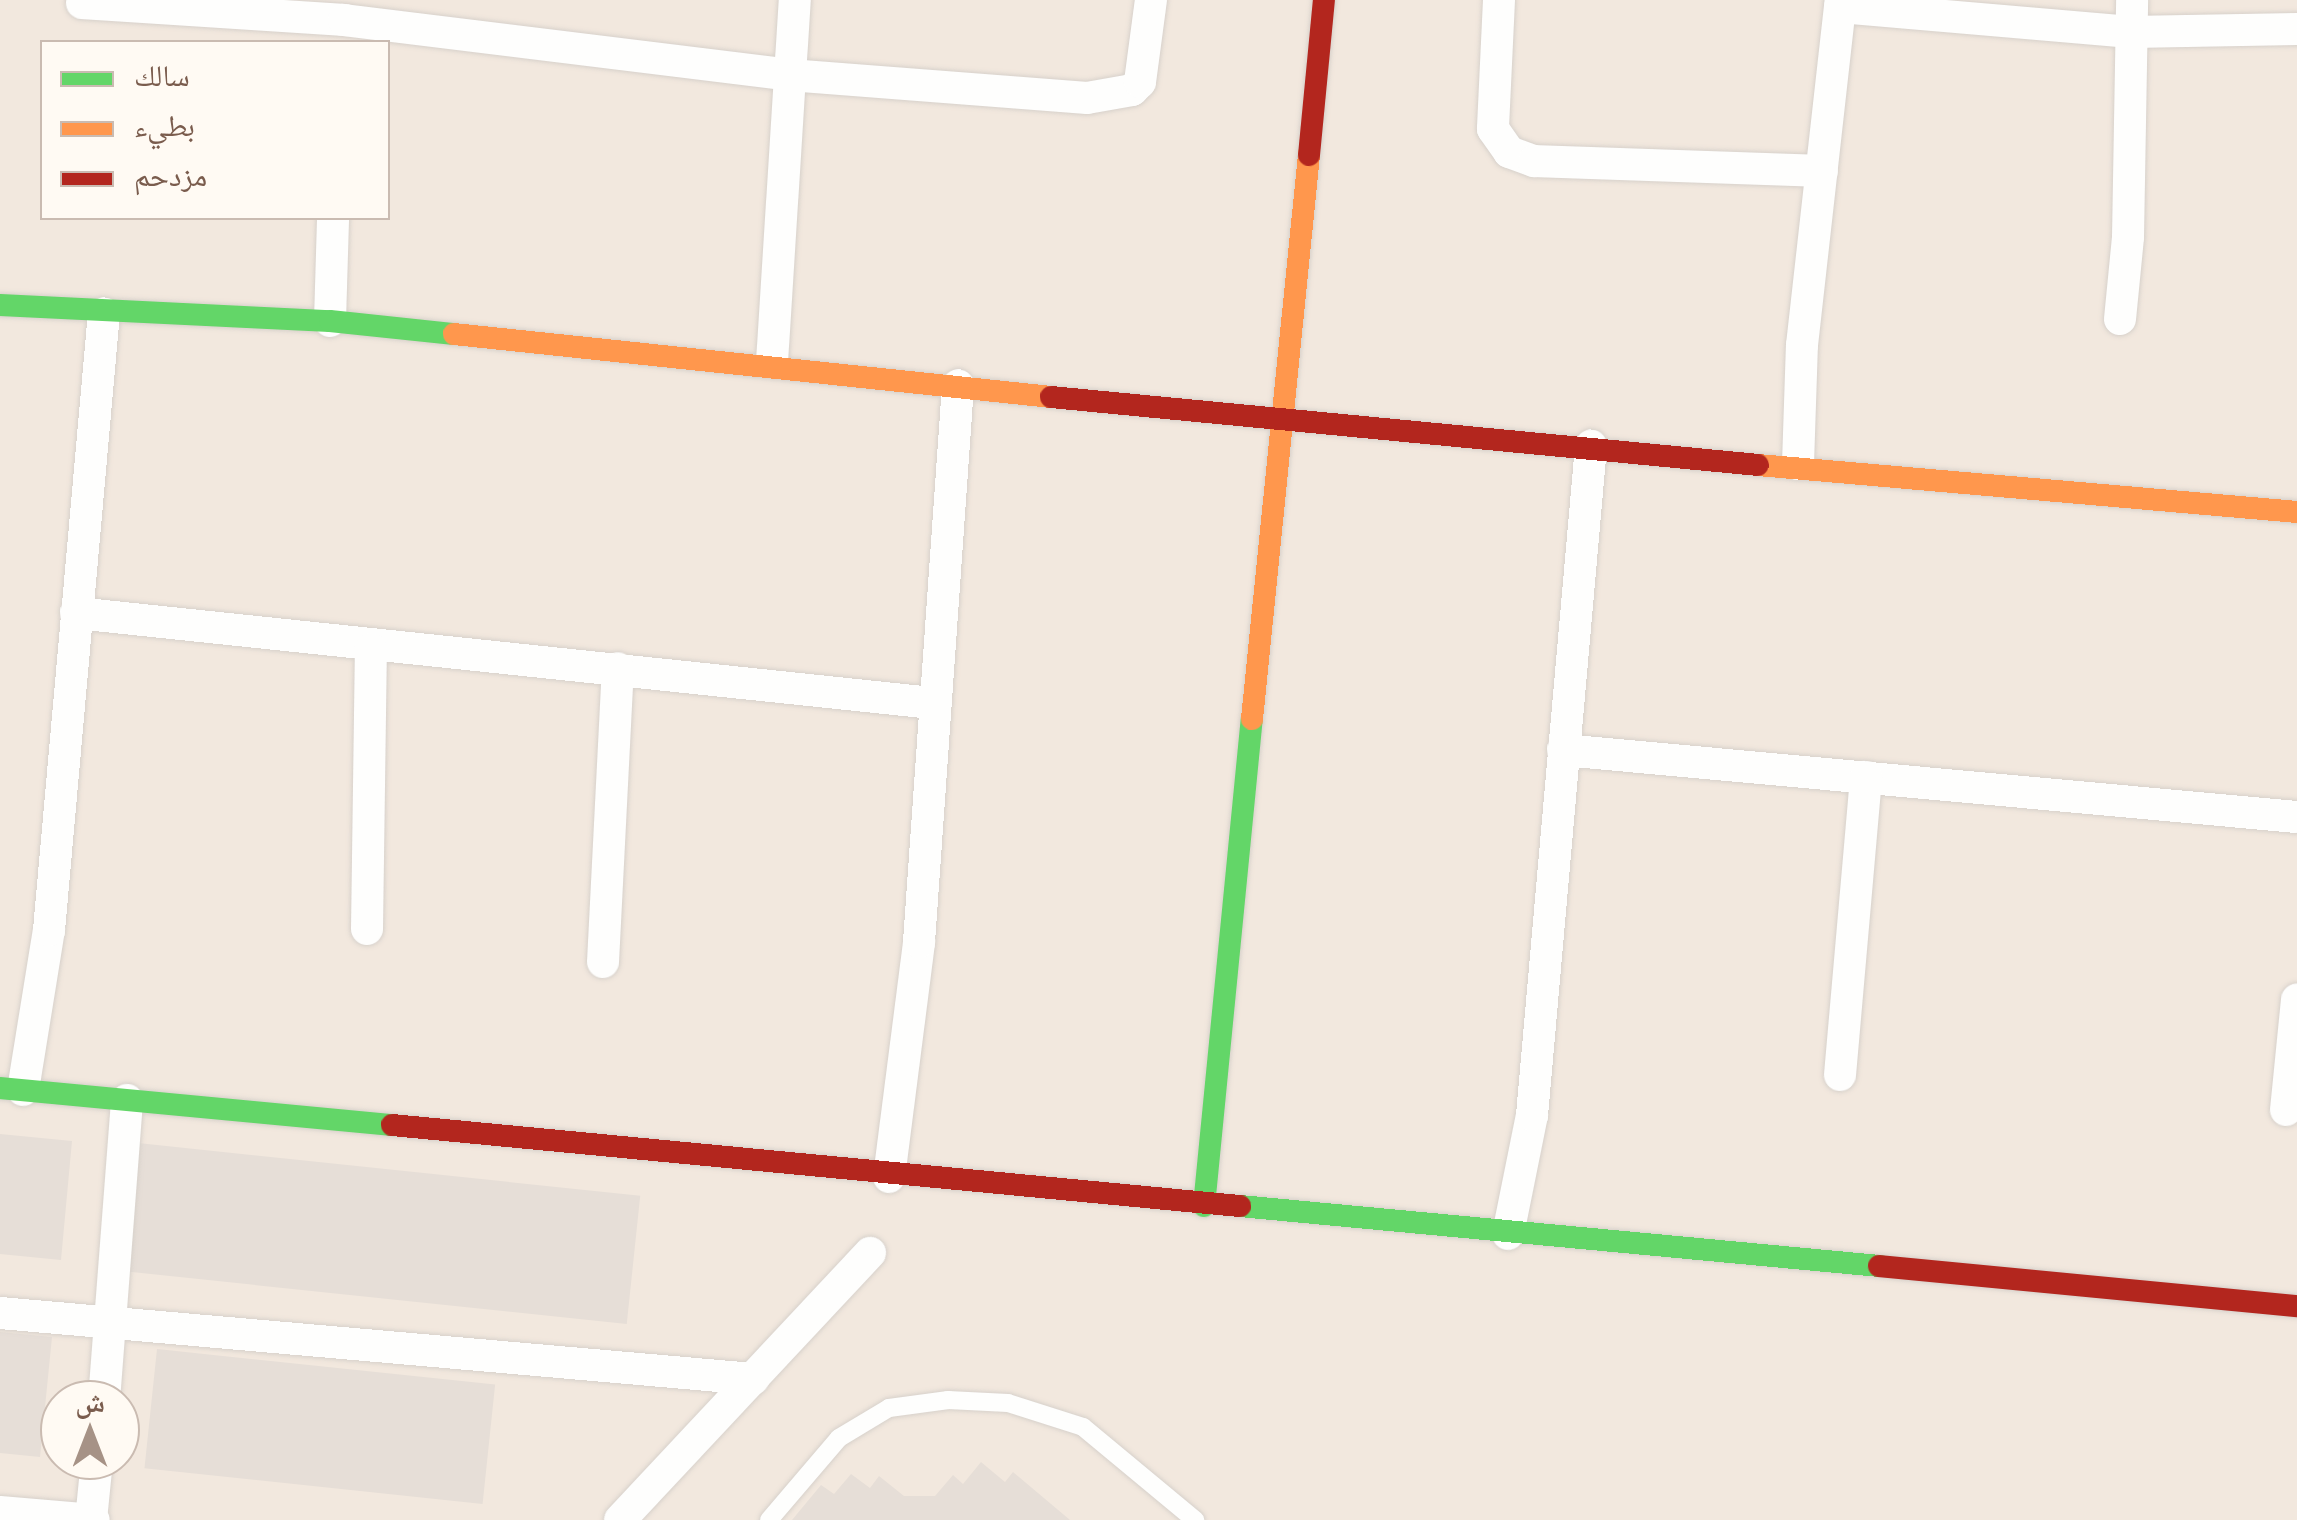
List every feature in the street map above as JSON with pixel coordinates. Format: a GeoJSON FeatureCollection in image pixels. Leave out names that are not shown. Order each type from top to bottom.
{"type":"FeatureCollection","features":[{"type":"Feature","properties":{"kind":"street"},"geometry":{"type":"LineString","coordinates":[[772,362],[795,0]]}},
{"type":"Feature","properties":{"kind":"street"},"geometry":{"type":"LineString","coordinates":[[82,4],[344,21],[789,75],[989,94],[1119,94],[1140,82],[1150,0]]}},
{"type":"Feature","properties":{"kind":"street"},"geometry":{"type":"LineString","coordinates":[[1204,1206],[1324,0]]}},
{"type":"Feature","properties":{"kind":"street"},"geometry":{"type":"LineString","coordinates":[[1499,0],[1493,130],[1509,152],[1534,161],[1822,171]]}},
{"type":"Feature","properties":{"kind":"street"},"geometry":{"type":"LineString","coordinates":[[2267,0],[2294,28]]}},
{"type":"Feature","properties":{"kind":"street"},"geometry":{"type":"LineString","coordinates":[[1798,464],[1802,345],[1840,3],[2131,16],[2294,28]]}},
{"type":"Feature","properties":{"kind":"street"},"geometry":{"type":"LineString","coordinates":[[2120,318],[2128,237],[2131,16]]}},
{"type":"Feature","properties":{"kind":"street"},"geometry":{"type":"LineString","coordinates":[[330,320],[333,220]]}},
{"type":"Feature","properties":{"kind":"street"},"geometry":{"type":"LineString","coordinates":[[0,305],[104,313],[330,320],[772,362],[1282,421],[1798,464],[1971,488],[2297,512]]}},
{"type":"Feature","properties":{"kind":"street"},"geometry":{"type":"LineString","coordinates":[[104,313],[48,930],[11,1089],[889,1177],[2297,1306]]}},
{"type":"Feature","properties":{"kind":"street"},"geometry":{"type":"LineString","coordinates":[[889,1177],[919,942],[932,703],[958,385]]}},
{"type":"Feature","properties":{"kind":"street"},"geometry":{"type":"LineString","coordinates":[[1508,1234],[1532,1115],[1591,446]]}},
{"type":"Feature","properties":{"kind":"street"},"geometry":{"type":"LineString","coordinates":[[76,613],[198,623],[372,649],[618,668],[932,703]]}},
{"type":"Feature","properties":{"kind":"street"},"geometry":{"type":"LineString","coordinates":[[367,929],[372,649]]}},
{"type":"Feature","properties":{"kind":"street"},"geometry":{"type":"LineString","coordinates":[[603,962],[618,668]]}},
{"type":"Feature","properties":{"kind":"street"},"geometry":{"type":"LineString","coordinates":[[1564,750],[2297,817]]}},
{"type":"Feature","properties":{"kind":"street"},"geometry":{"type":"LineString","coordinates":[[1840,1075],[1866,778]]}},
{"type":"Feature","properties":{"kind":"street"},"geometry":{"type":"LineString","coordinates":[[2286,1110],[2297,1000]]}},
{"type":"Feature","properties":{"kind":"street"},"geometry":{"type":"LineString","coordinates":[[107,1380],[114,1323],[127,1100]]}},
{"type":"Feature","properties":{"kind":"street"},"geometry":{"type":"LineString","coordinates":[[620,1520],[870,1252]]}},
{"type":"Feature","properties":{"kind":"street"},"geometry":{"type":"LineString","coordinates":[[0,1312],[753,1379]]}},
{"type":"Feature","properties":{"kind":"street"},"geometry":{"type":"LineString","coordinates":[[0,1512],[92,1520],[95,1480]]}},
{"type":"Feature","properties":{"kind":"lane"},"geometry":{"type":"LineString","coordinates":[[769,1520],[838,1438],[889,1408],[948,1400],[1008,1403],[1083,1428],[1195,1520]]}},
{"type":"Feature","properties":{"kind":"shaded area"},"geometry":{"type":"Polygon","coordinates":[[[0,0],[2297,0],[2297,1520],[0,1520],[0,0]]]}},
{"type":"Feature","properties":{"kind":"building"},"geometry":{"type":"Polygon","coordinates":[[[0,1134],[72,1141],[61,1260],[0,1254],[0,1134]]]}},
{"type":"Feature","properties":{"kind":"building"},"geometry":{"type":"Polygon","coordinates":[[[138,1143],[640,1196],[627,1324],[125,1271],[138,1143]]]}},
{"type":"Feature","properties":{"kind":"building"},"geometry":{"type":"Polygon","coordinates":[[[0,1332],[52,1337],[48,1380],[40,1380],[40,1457],[0,1453],[0,1332]]]}},
{"type":"Feature","properties":{"kind":"building"},"geometry":{"type":"Polygon","coordinates":[[[157,1349],[495,1385],[483,1504],[144,1468],[157,1349]]]}},
{"type":"Feature","properties":{"kind":"building"},"geometry":{"type":"Polygon","coordinates":[[[981,1462],[1005,1482],[1013,1472],[1070,1520],[792,1520],[821,1485],[834,1494],[851,1474],[870,1488],[879,1476],[904,1496],[935,1496],[953,1475],[963,1484],[981,1462]]]}},
{"type":"Feature","properties":{"kind":"traffic: fast"},"geometry":{"type":"LineString","coordinates":[[0,305],[330,321],[454,334]]}},
{"type":"Feature","properties":{"kind":"traffic: fast"},"geometry":{"type":"LineString","coordinates":[[1204,1206],[1252,719]]}},
{"type":"Feature","properties":{"kind":"traffic: fast"},"geometry":{"type":"LineString","coordinates":[[0,1088],[392,1125]]}},
{"type":"Feature","properties":{"kind":"traffic: fast"},"geometry":{"type":"LineString","coordinates":[[1240,1206],[1879,1266]]}},
{"type":"Feature","properties":{"kind":"traffic: slow"},"geometry":{"type":"LineString","coordinates":[[1252,719],[1309,155]]}},
{"type":"Feature","properties":{"kind":"traffic: slow"},"geometry":{"type":"LineString","coordinates":[[454,334],[1051,397]]}},
{"type":"Feature","properties":{"kind":"traffic: slow"},"geometry":{"type":"LineString","coordinates":[[1758,465],[2297,512]]}},
{"type":"Feature","properties":{"kind":"traffic: jam"},"geometry":{"type":"LineString","coordinates":[[1309,155],[1324,0]]}},
{"type":"Feature","properties":{"kind":"traffic: jam"},"geometry":{"type":"LineString","coordinates":[[1051,397],[1758,465]]}},
{"type":"Feature","properties":{"kind":"traffic: jam"},"geometry":{"type":"LineString","coordinates":[[392,1125],[1240,1206]]}},
{"type":"Feature","properties":{"kind":"traffic: jam"},"geometry":{"type":"LineString","coordinates":[[1879,1266],[2297,1306]]}}]}
